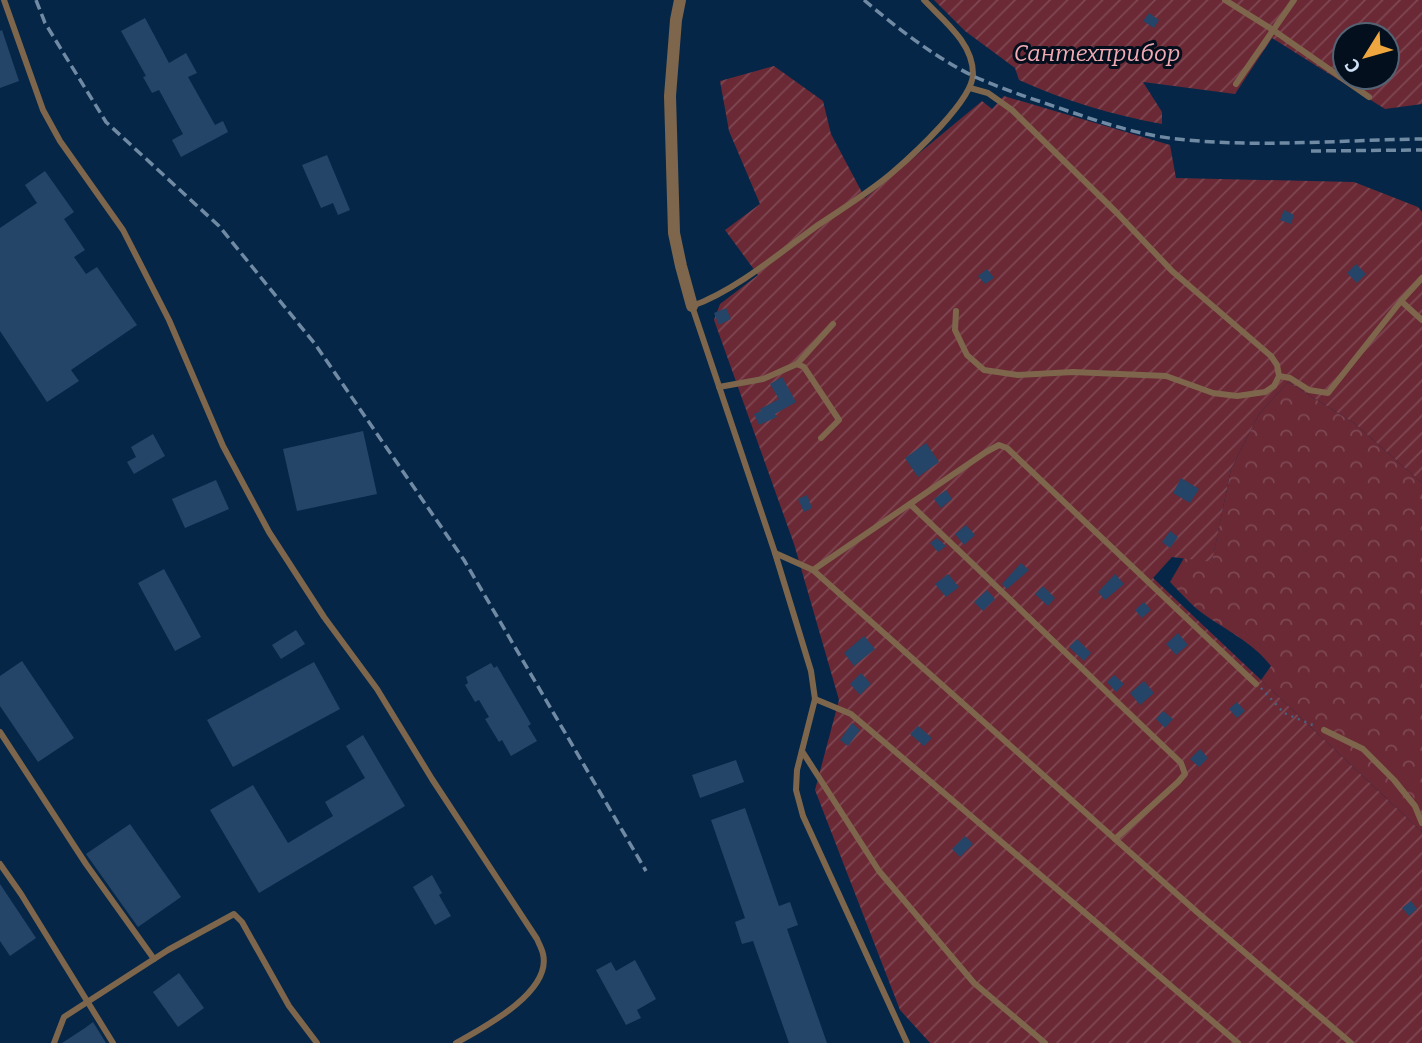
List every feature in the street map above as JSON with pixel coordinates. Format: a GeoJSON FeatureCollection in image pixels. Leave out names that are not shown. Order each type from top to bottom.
{"type":"FeatureCollection","features":[{"type":"Feature","properties":{"kind":"street"},"geometry":{"type":"LineString","coordinates":[[680,0],[670,96],[674,233],[692,306]]}},
{"type":"Feature","properties":{"kind":"lane"},"geometry":{"type":"LineString","coordinates":[[4,0],[43,110],[60,141],[123,230],[169,320],[223,446],[269,532],[324,617],[377,690],[537,939],[544,956],[535,987],[514,1006],[456,1043]]}},
{"type":"Feature","properties":{"kind":"lane"},"geometry":{"type":"LineString","coordinates":[[907,1043],[803,817],[796,790],[797,770],[815,699],[811,671],[775,552],[692,306],[711,299],[759,268],[891,174],[965,97],[973,76],[971,59],[960,37],[925,0]]}},
{"type":"Feature","properties":{"kind":"lane"},"geometry":{"type":"LineString","coordinates":[[1225,0],[1369,97]]}},
{"type":"Feature","properties":{"kind":"lane"},"geometry":{"type":"LineString","coordinates":[[1236,84],[1294,0]]}},
{"type":"Feature","properties":{"kind":"lane"},"geometry":{"type":"LineString","coordinates":[[956,311],[955,330],[963,347],[967,355],[984,370],[1018,374],[1073,372],[1166,376],[1213,393],[1237,396],[1265,392],[1274,386],[1279,376],[1278,365],[1270,356],[1172,271],[1026,123],[988,93],[970,88]]}},
{"type":"Feature","properties":{"kind":"lane"},"geometry":{"type":"LineString","coordinates":[[1279,376],[1290,378],[1309,390],[1328,393],[1422,278]]}},
{"type":"Feature","properties":{"kind":"lane"},"geometry":{"type":"LineString","coordinates":[[1401,302],[1422,320]]}},
{"type":"Feature","properties":{"kind":"lane"},"geometry":{"type":"LineString","coordinates":[[719,387],[763,379],[797,364],[833,324]]}},
{"type":"Feature","properties":{"kind":"lane"},"geometry":{"type":"LineString","coordinates":[[797,364],[804,367],[839,421],[821,438]]}},
{"type":"Feature","properties":{"kind":"lane"},"geometry":{"type":"LineString","coordinates":[[813,570],[999,445],[1007,448],[1256,684]]}},
{"type":"Feature","properties":{"kind":"lane"},"geometry":{"type":"LineString","coordinates":[[910,504],[1181,763],[1185,774],[1115,839]]}},
{"type":"Feature","properties":{"kind":"lane"},"geometry":{"type":"LineString","coordinates":[[775,552],[813,570],[1197,912],[1351,1043]]}},
{"type":"Feature","properties":{"kind":"lane"},"geometry":{"type":"LineString","coordinates":[[815,699],[851,714],[1238,1043]]}},
{"type":"Feature","properties":{"kind":"lane"},"geometry":{"type":"LineString","coordinates":[[1324,730],[1363,749],[1415,806],[1422,824]]}},
{"type":"Feature","properties":{"kind":"lane"},"geometry":{"type":"LineString","coordinates":[[0,732],[86,864],[153,959]]}},
{"type":"Feature","properties":{"kind":"lane"},"geometry":{"type":"LineString","coordinates":[[802,751],[888,882],[974,983],[1045,1043]]}},
{"type":"Feature","properties":{"kind":"lane"},"geometry":{"type":"LineString","coordinates":[[0,864],[113,1043]]}},
{"type":"Feature","properties":{"kind":"lane"},"geometry":{"type":"LineString","coordinates":[[54,1043],[64,1017],[153,959],[234,914],[242,922],[289,1006],[317,1043]]}},
{"type":"Feature","properties":{"kind":"path"},"geometry":{"type":"LineString","coordinates":[[1256,684],[1284,713],[1324,730]]}},
{"type":"Feature","properties":{"kind":"green space","name":"Сантехприбор"},"geometry":{"type":"Polygon","coordinates":[[[934,0],[1422,0],[1422,104],[1385,109],[1356,91],[1401,91],[1401,21],[1331,21],[1331,75],[1272,38],[1235,94],[1143,82],[1162,112],[1162,124],[1089,106],[1054,94],[1019,80],[1015,68],[965,31],[934,0]]]}},
{"type":"Feature","properties":{"kind":"green space"},"geometry":{"type":"Polygon","coordinates":[[[774,66],[823,101],[831,134],[865,198],[982,101],[992,109],[1004,96],[1170,145],[1176,178],[1354,182],[1418,207],[1422,212],[1422,483],[1354,423],[1288,382],[1259,414],[1231,469],[1212,562],[1172,557],[1153,578],[1422,832],[1422,1043],[930,1043],[900,1010],[815,790],[839,700],[794,544],[714,320],[720,304],[758,275],[725,230],[760,204],[729,131],[720,81],[774,66]]]}},
{"type":"Feature","properties":{"kind":"green space"},"geometry":{"type":"Polygon","coordinates":[[[1288,382],[1354,423],[1422,483],[1422,832],[1261,680],[1271,666],[1263,657],[1246,642],[1197,609],[1170,582],[1184,558],[1212,561],[1231,469],[1259,414],[1288,382]]]}},
{"type":"Feature","properties":{"kind":"building"},"geometry":{"type":"Polygon","coordinates":[[[1149,13],[1159,20],[1154,28],[1143,21],[1149,13]]]}},
{"type":"Feature","properties":{"kind":"building"},"geometry":{"type":"Polygon","coordinates":[[[145,18],[169,63],[186,53],[197,73],[188,77],[215,125],[223,121],[228,132],[181,157],[172,140],[183,134],[159,90],[152,93],[143,77],[146,76],[121,31],[145,18]]]}},
{"type":"Feature","properties":{"kind":"building"},"geometry":{"type":"Polygon","coordinates":[[[2,30],[19,81],[0,88],[0,31],[2,30]]]}},
{"type":"Feature","properties":{"kind":"building"},"geometry":{"type":"Polygon","coordinates":[[[327,155],[350,210],[338,215],[333,203],[321,208],[302,165],[327,155]]]}},
{"type":"Feature","properties":{"kind":"building"},"geometry":{"type":"Polygon","coordinates":[[[45,171],[74,212],[64,219],[85,250],[74,257],[86,274],[97,267],[137,325],[71,370],[79,381],[47,402],[0,331],[0,228],[37,203],[25,185],[45,171]]]}},
{"type":"Feature","properties":{"kind":"building"},"geometry":{"type":"Polygon","coordinates":[[[1284,210],[1294,215],[1291,224],[1280,220],[1284,210]]]}},
{"type":"Feature","properties":{"kind":"building"},"geometry":{"type":"Polygon","coordinates":[[[1356,264],[1366,274],[1357,283],[1347,273],[1356,264]]]}},
{"type":"Feature","properties":{"kind":"building"},"geometry":{"type":"Polygon","coordinates":[[[987,269],[994,278],[985,284],[978,276],[987,269]]]}},
{"type":"Feature","properties":{"kind":"building"},"geometry":{"type":"Polygon","coordinates":[[[726,308],[731,319],[719,325],[714,313],[726,308]]]}},
{"type":"Feature","properties":{"kind":"building"},"geometry":{"type":"Polygon","coordinates":[[[782,377],[796,402],[775,414],[777,417],[759,425],[754,414],[779,399],[770,384],[782,377]]]}},
{"type":"Feature","properties":{"kind":"building"},"geometry":{"type":"Polygon","coordinates":[[[363,431],[377,494],[297,511],[283,449],[363,431]]]}},
{"type":"Feature","properties":{"kind":"building"},"geometry":{"type":"Polygon","coordinates":[[[153,434],[165,456],[134,474],[127,462],[136,457],[131,447],[153,434]]]}},
{"type":"Feature","properties":{"kind":"building"},"geometry":{"type":"Polygon","coordinates":[[[926,443],[939,462],[918,477],[905,458],[926,443]]]}},
{"type":"Feature","properties":{"kind":"building"},"geometry":{"type":"Polygon","coordinates":[[[1181,478],[1199,489],[1190,503],[1173,493],[1181,478]]]}},
{"type":"Feature","properties":{"kind":"building"},"geometry":{"type":"Polygon","coordinates":[[[216,480],[229,509],[185,528],[172,499],[216,480]]]}},
{"type":"Feature","properties":{"kind":"building"},"geometry":{"type":"Polygon","coordinates":[[[946,490],[952,499],[941,508],[934,499],[946,490]]]}},
{"type":"Feature","properties":{"kind":"building"},"geometry":{"type":"Polygon","coordinates":[[[807,495],[812,508],[804,512],[798,499],[807,495]]]}},
{"type":"Feature","properties":{"kind":"building"},"geometry":{"type":"Polygon","coordinates":[[[966,525],[975,535],[964,545],[955,534],[966,525]]]}},
{"type":"Feature","properties":{"kind":"building"},"geometry":{"type":"Polygon","coordinates":[[[1170,531],[1178,537],[1170,548],[1162,542],[1170,531]]]}},
{"type":"Feature","properties":{"kind":"building"},"geometry":{"type":"Polygon","coordinates":[[[937,538],[946,546],[938,552],[930,543],[937,538]]]}},
{"type":"Feature","properties":{"kind":"building"},"geometry":{"type":"Polygon","coordinates":[[[1021,563],[1029,570],[1007,589],[1002,584],[1021,563]]]}},
{"type":"Feature","properties":{"kind":"building"},"geometry":{"type":"Polygon","coordinates":[[[164,569],[201,637],[175,651],[138,583],[164,569]]]}},
{"type":"Feature","properties":{"kind":"building"},"geometry":{"type":"Polygon","coordinates":[[[948,574],[959,587],[946,597],[935,584],[948,574]]]}},
{"type":"Feature","properties":{"kind":"building"},"geometry":{"type":"Polygon","coordinates":[[[1115,574],[1124,584],[1105,600],[1098,592],[1115,574]]]}},
{"type":"Feature","properties":{"kind":"building"},"geometry":{"type":"Polygon","coordinates":[[[1043,586],[1055,598],[1048,606],[1035,594],[1043,586]]]}},
{"type":"Feature","properties":{"kind":"building"},"geometry":{"type":"Polygon","coordinates":[[[987,590],[995,599],[983,611],[974,602],[987,590]]]}},
{"type":"Feature","properties":{"kind":"building"},"geometry":{"type":"Polygon","coordinates":[[[1144,602],[1151,610],[1142,618],[1135,610],[1144,602]]]}},
{"type":"Feature","properties":{"kind":"building"},"geometry":{"type":"Polygon","coordinates":[[[296,630],[305,644],[281,659],[272,645],[296,630]]]}},
{"type":"Feature","properties":{"kind":"building"},"geometry":{"type":"Polygon","coordinates":[[[1178,633],[1188,645],[1176,655],[1166,644],[1178,633]]]}},
{"type":"Feature","properties":{"kind":"building"},"geometry":{"type":"Polygon","coordinates":[[[864,636],[875,649],[854,666],[844,653],[864,636]]]}},
{"type":"Feature","properties":{"kind":"building"},"geometry":{"type":"Polygon","coordinates":[[[1077,639],[1091,653],[1084,661],[1069,647],[1077,639]]]}},
{"type":"Feature","properties":{"kind":"building"},"geometry":{"type":"Polygon","coordinates":[[[22,661],[74,738],[38,762],[0,706],[0,676],[22,661]]]}},
{"type":"Feature","properties":{"kind":"building"},"geometry":{"type":"Polygon","coordinates":[[[314,662],[340,709],[233,767],[207,720],[314,662]]]}},
{"type":"Feature","properties":{"kind":"building"},"geometry":{"type":"Polygon","coordinates":[[[491,663],[494,668],[497,666],[531,724],[528,726],[537,741],[511,756],[485,719],[489,717],[479,700],[475,702],[465,685],[468,683],[466,677],[491,663]]]}},
{"type":"Feature","properties":{"kind":"building"},"geometry":{"type":"Polygon","coordinates":[[[861,673],[871,684],[860,695],[850,684],[861,673]]]}},
{"type":"Feature","properties":{"kind":"building"},"geometry":{"type":"Polygon","coordinates":[[[1114,675],[1124,684],[1116,692],[1107,682],[1114,675]]]}},
{"type":"Feature","properties":{"kind":"building"},"geometry":{"type":"Polygon","coordinates":[[[1144,681],[1154,693],[1140,705],[1130,693],[1144,681]]]}},
{"type":"Feature","properties":{"kind":"building"},"geometry":{"type":"Polygon","coordinates":[[[1237,702],[1245,711],[1237,718],[1229,709],[1237,702]]]}},
{"type":"Feature","properties":{"kind":"building"},"geometry":{"type":"Polygon","coordinates":[[[1163,711],[1173,719],[1165,728],[1156,719],[1163,711]]]}},
{"type":"Feature","properties":{"kind":"building"},"geometry":{"type":"Polygon","coordinates":[[[852,723],[860,730],[848,746],[840,740],[852,723]]]}},
{"type":"Feature","properties":{"kind":"building"},"geometry":{"type":"Polygon","coordinates":[[[918,726],[932,738],[924,746],[910,734],[918,726]]]}},
{"type":"Feature","properties":{"kind":"building"},"geometry":{"type":"Polygon","coordinates":[[[363,735],[405,806],[259,893],[210,810],[253,785],[288,843],[333,816],[325,802],[365,778],[346,746],[363,735]]]}},
{"type":"Feature","properties":{"kind":"building"},"geometry":{"type":"Polygon","coordinates":[[[1200,749],[1208,758],[1199,767],[1190,759],[1200,749]]]}},
{"type":"Feature","properties":{"kind":"building"},"geometry":{"type":"Polygon","coordinates":[[[736,760],[744,782],[700,798],[692,775],[736,760]]]}},
{"type":"Feature","properties":{"kind":"building"},"geometry":{"type":"Polygon","coordinates":[[[745,808],[779,906],[790,902],[798,925],[787,929],[827,1043],[789,1043],[753,941],[742,944],[735,922],[745,918],[711,820],[745,808]]]}},
{"type":"Feature","properties":{"kind":"building"},"geometry":{"type":"Polygon","coordinates":[[[130,824],[181,897],[138,927],[86,854],[130,824]]]}},
{"type":"Feature","properties":{"kind":"building"},"geometry":{"type":"Polygon","coordinates":[[[965,836],[973,844],[960,857],[952,849],[965,836]]]}},
{"type":"Feature","properties":{"kind":"building"},"geometry":{"type":"Polygon","coordinates":[[[432,875],[451,916],[435,925],[413,887],[432,875]]]}},
{"type":"Feature","properties":{"kind":"building"},"geometry":{"type":"Polygon","coordinates":[[[0,884],[36,938],[10,956],[0,941],[0,884]]]}},
{"type":"Feature","properties":{"kind":"building"},"geometry":{"type":"Polygon","coordinates":[[[1411,901],[1417,909],[1409,916],[1402,908],[1411,901]]]}},
{"type":"Feature","properties":{"kind":"building"},"geometry":{"type":"Polygon","coordinates":[[[635,960],[656,999],[637,1010],[641,1018],[626,1025],[596,970],[611,962],[616,971],[635,960]]]}},
{"type":"Feature","properties":{"kind":"building"},"geometry":{"type":"Polygon","coordinates":[[[179,973],[204,1008],[178,1027],[153,992],[179,973]]]}},
{"type":"Feature","properties":{"kind":"building"},"geometry":{"type":"Polygon","coordinates":[[[93,1022],[106,1043],[62,1043],[85,1028],[93,1022]]]}},
{"type":"Feature","properties":{"kind":"railway"},"geometry":{"type":"LineString","coordinates":[[36,0],[45,23],[106,122],[219,226],[315,344],[464,560],[646,871]]}},
{"type":"Feature","properties":{"kind":"railway"},"geometry":{"type":"LineString","coordinates":[[864,0],[916,41],[973,76],[1032,99],[1135,132],[1177,139],[1238,143],[1422,139]]}},
{"type":"Feature","properties":{"kind":"railway"},"geometry":{"type":"LineString","coordinates":[[1311,151],[1422,150]]}}]}
